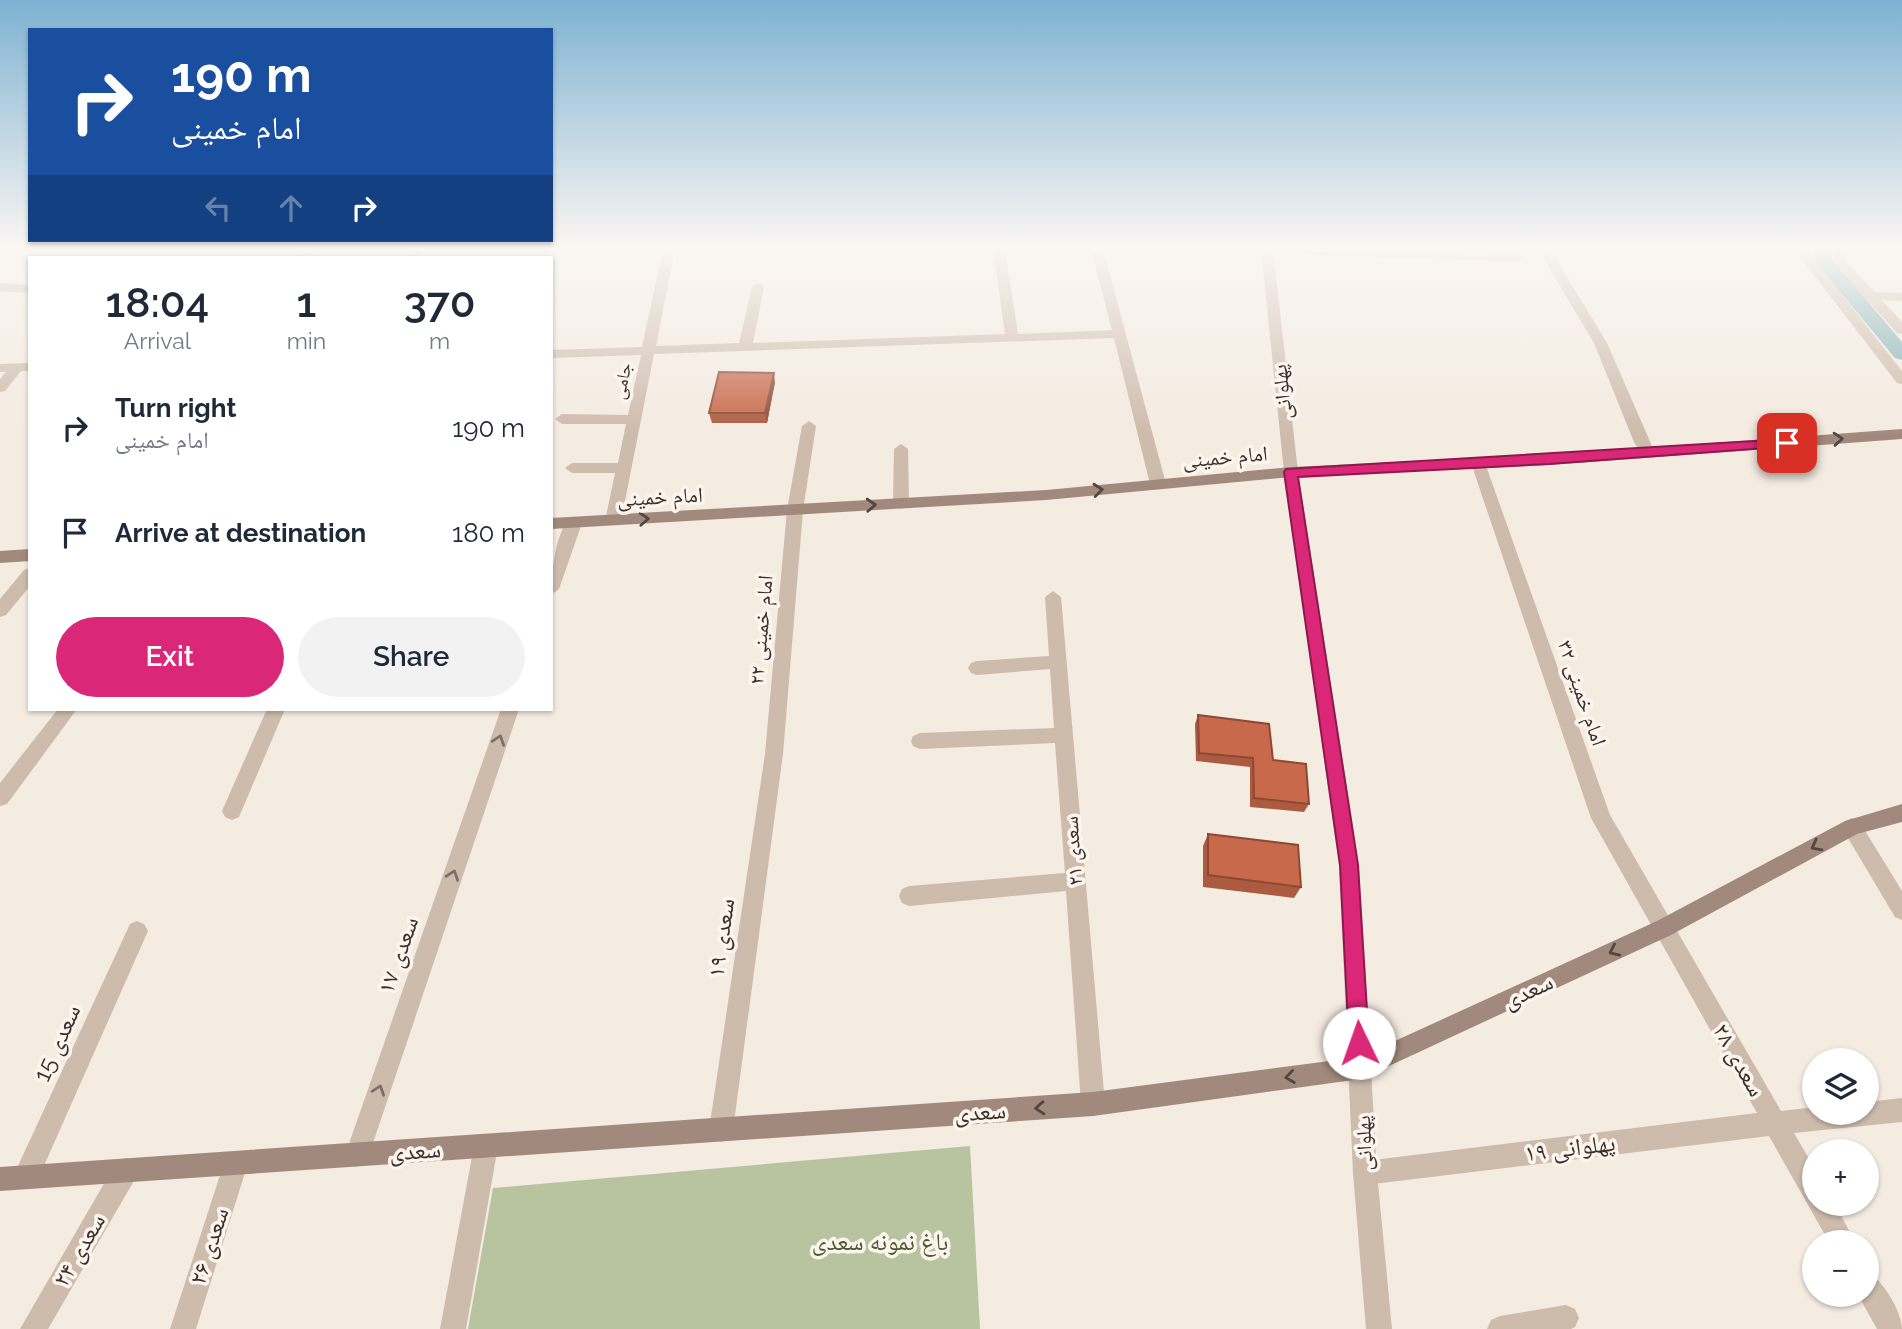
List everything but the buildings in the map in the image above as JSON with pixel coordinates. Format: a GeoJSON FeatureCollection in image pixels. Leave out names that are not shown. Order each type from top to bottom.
{"type":"FeatureCollection","features":[{"type":"Feature","properties":{"kind":"main road","name":"امام خمینی"},"geometry":{"type":"LineString","coordinates":[[553,524],[1046,495],[1291,472],[1648,453],[1902,434]]}},
{"type":"Feature","properties":{"kind":"main road"},"geometry":{"type":"LineString","coordinates":[[0,557],[28,555]]}},
{"type":"Feature","properties":{"kind":"main road","name":"سعدی"},"geometry":{"type":"LineString","coordinates":[[0,1179],[1093,1104],[1361,1068],[1664,928],[1852,827],[1902,813]]}},
{"type":"Feature","properties":{"kind":"street","name":"جامی"},"geometry":{"type":"LineString","coordinates":[[612,521],[656,311]]}},
{"type":"Feature","properties":{"kind":"street"},"geometry":{"type":"LineString","coordinates":[[745,348],[753,311]]}},
{"type":"Feature","properties":{"kind":"street"},"geometry":{"type":"LineString","coordinates":[[1008,311],[1012,338]]}},
{"type":"Feature","properties":{"kind":"street"},"geometry":{"type":"LineString","coordinates":[[1113,311],[1158,484]]}},
{"type":"Feature","properties":{"kind":"street","name":"پهلوانی"},"geometry":{"type":"LineString","coordinates":[[1274,311],[1291,472],[1349,865],[1365,1173],[1380,1329]]}},
{"type":"Feature","properties":{"kind":"street"},"geometry":{"type":"LineString","coordinates":[[1584,311],[1608,360],[1636,434],[1648,453]]}},
{"type":"Feature","properties":{"kind":"street"},"geometry":{"type":"LineString","coordinates":[[1849,311],[1902,380]]}},
{"type":"Feature","properties":{"kind":"street"},"geometry":{"type":"LineString","coordinates":[[1885,311],[1902,330]]}},
{"type":"Feature","properties":{"kind":"street"},"geometry":{"type":"LineString","coordinates":[[553,354],[1119,334]]}},
{"type":"Feature","properties":{"kind":"street"},"geometry":{"type":"LineString","coordinates":[[0,368],[23,367]]}},
{"type":"Feature","properties":{"kind":"street"},"geometry":{"type":"LineString","coordinates":[[0,388],[23,367]]}},
{"type":"Feature","properties":{"kind":"street"},"geometry":{"type":"LineString","coordinates":[[562,419],[634,420]]}},
{"type":"Feature","properties":{"kind":"street","name":"امام خمینی ۲۲"},"geometry":{"type":"LineString","coordinates":[[774,754],[794,510],[808,426]]}},
{"type":"Feature","properties":{"kind":"street"},"geometry":{"type":"LineString","coordinates":[[901,449],[901,503]]}},
{"type":"Feature","properties":{"kind":"street","name":"امام خمینی ۳۲"},"geometry":{"type":"LineString","coordinates":[[1478,463],[1601,817],[1664,928]]}},
{"type":"Feature","properties":{"kind":"street"},"geometry":{"type":"LineString","coordinates":[[572,468],[623,468]]}},
{"type":"Feature","properties":{"kind":"street"},"geometry":{"type":"LineString","coordinates":[[553,583],[574,523]]}},
{"type":"Feature","properties":{"kind":"street"},"geometry":{"type":"LineString","coordinates":[[0,611],[28,576]]}},
{"type":"Feature","properties":{"kind":"street","name":"سعدی ۲۱"},"geometry":{"type":"LineString","coordinates":[[1053,597],[1093,1104]]}},
{"type":"Feature","properties":{"kind":"street"},"geometry":{"type":"LineString","coordinates":[[977,668],[1058,662]]}},
{"type":"Feature","properties":{"kind":"street"},"geometry":{"type":"LineString","coordinates":[[0,798],[66,711]]}},
{"type":"Feature","properties":{"kind":"street"},"geometry":{"type":"LineString","coordinates":[[232,811],[275,711]]}},
{"type":"Feature","properties":{"kind":"street","name":"سعدی ۱۷"},"geometry":{"type":"LineString","coordinates":[[357,1155],[509,711]]}},
{"type":"Feature","properties":{"kind":"street"},"geometry":{"type":"LineString","coordinates":[[920,741],[1064,735]]}},
{"type":"Feature","properties":{"kind":"street","name":"سعدی ۱۹"},"geometry":{"type":"LineString","coordinates":[[721,1130],[774,754]]}},
{"type":"Feature","properties":{"kind":"street"},"geometry":{"type":"LineString","coordinates":[[1852,827],[1902,910]]}},
{"type":"Feature","properties":{"kind":"street"},"geometry":{"type":"LineString","coordinates":[[909,896],[1075,881]]}},
{"type":"Feature","properties":{"kind":"street","name":"سعدی ۲۸"},"geometry":{"type":"LineString","coordinates":[[1664,928],[1802,1170]]}},
{"type":"Feature","properties":{"kind":"street","name":"سعدی 15"},"geometry":{"type":"LineString","coordinates":[[26,1177],[137,931]]}},
{"type":"Feature","properties":{"kind":"street","name":"پهلوانی ۱۹"},"geometry":{"type":"LineString","coordinates":[[1365,1173],[1902,1110]]}},
{"type":"Feature","properties":{"kind":"street"},"geometry":{"type":"LineString","coordinates":[[453,1329],[486,1146]]}},
{"type":"Feature","properties":{"kind":"street","name":"سعدی ۲۶"},"geometry":{"type":"LineString","coordinates":[[183,1329],[236,1163]]}},
{"type":"Feature","properties":{"kind":"street","name":"سعدی ۲۴"},"geometry":{"type":"LineString","coordinates":[[33,1329],[126,1170]]}},
{"type":"Feature","properties":{"kind":"street"},"geometry":{"type":"LineString","coordinates":[[1879,1306],[1892,1329]]}},
{"type":"Feature","properties":{"kind":"street"},"geometry":{"type":"LineString","coordinates":[[1500,1329],[1566,1318]]}},
{"type":"Feature","properties":{"kind":"green space","name":"باغ نمونه سعدی"},"geometry":{"type":"Polygon","coordinates":[[[970,1146],[980,1329],[468,1329],[493,1188],[970,1146]]]}},
{"type":"Feature","properties":{"kind":"waterway"},"geometry":{"type":"LineString","coordinates":[[1866,311],[1902,354]]}},
{"type":"Feature","properties":{"kind":"route"},"geometry":{"type":"LineString","coordinates":[[1359,1043],[1349,865],[1291,472],[1549,460],[1787,443]]}}]}
